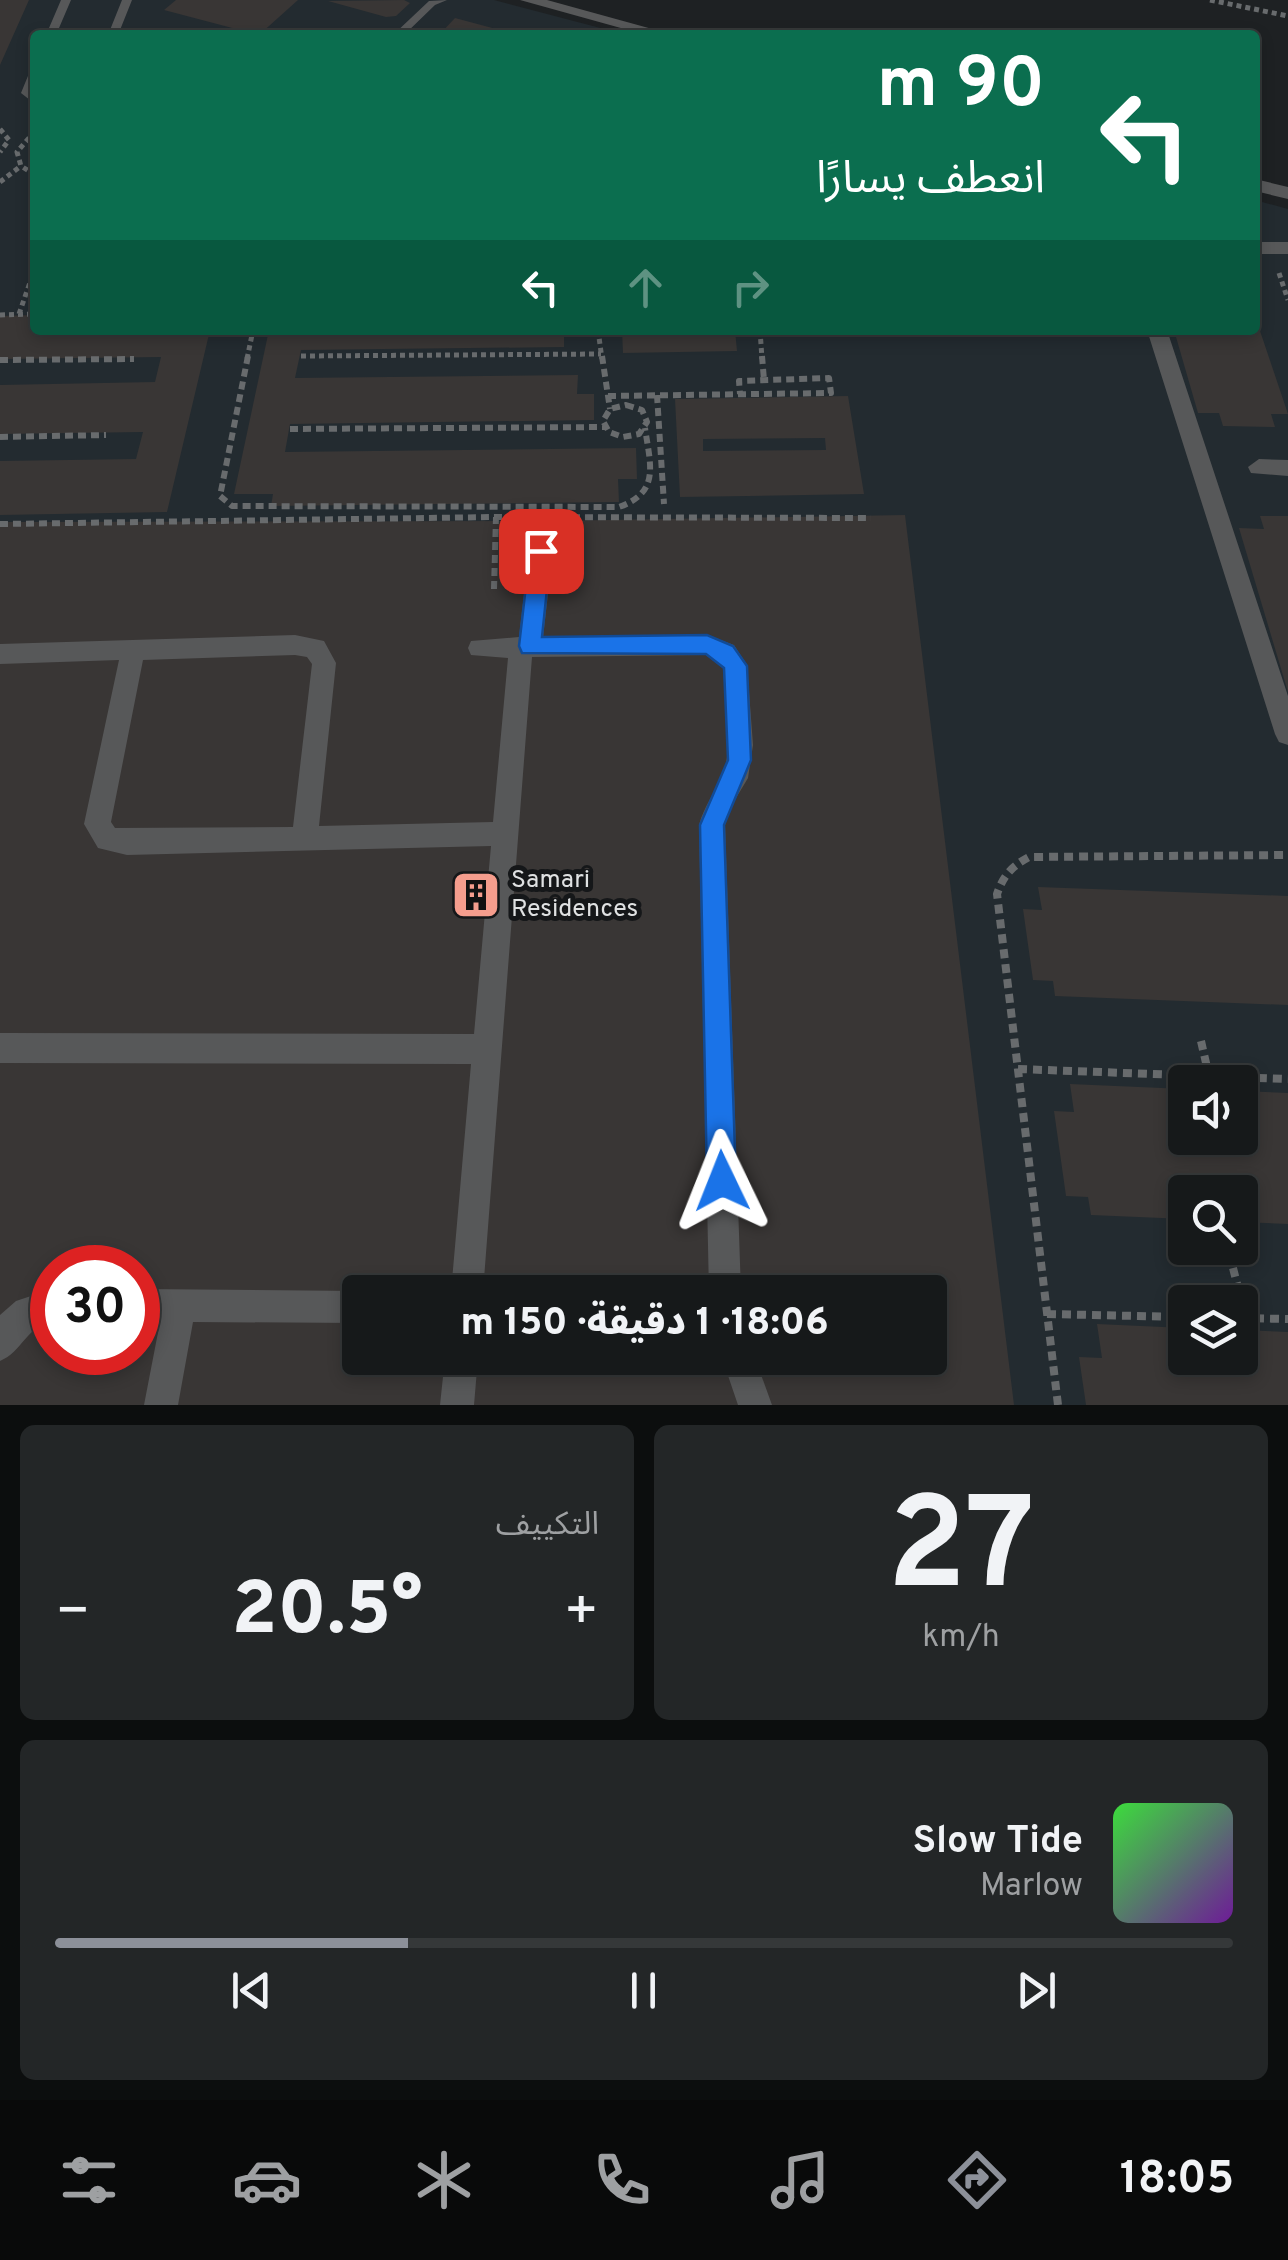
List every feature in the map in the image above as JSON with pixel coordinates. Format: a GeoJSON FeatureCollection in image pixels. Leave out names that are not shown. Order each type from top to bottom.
{"type":"FeatureCollection","features":[{"type":"Feature","properties":{"kind":"street"},"geometry":{"type":"LineString","coordinates":[[528,0],[646,30]]}},
{"type":"Feature","properties":{"kind":"street"},"geometry":{"type":"LineString","coordinates":[[1260,186],[1288,193]]}},
{"type":"Feature","properties":{"kind":"street"},"geometry":{"type":"LineString","coordinates":[[1260,248],[1288,248]]}},
{"type":"Feature","properties":{"kind":"street"},"geometry":{"type":"LineString","coordinates":[[1159,335],[1288,734]]}},
{"type":"Feature","properties":{"kind":"street"},"geometry":{"type":"LineString","coordinates":[[1259,467],[1288,468]]}},
{"type":"Feature","properties":{"kind":"street"},"geometry":{"type":"LineString","coordinates":[[468,1275],[506,834],[526,646],[541,551]]}},
{"type":"Feature","properties":{"kind":"street"},"geometry":{"type":"LineString","coordinates":[[0,654],[294,644],[314,648],[324,663],[305,838]]}},
{"type":"Feature","properties":{"kind":"street"},"geometry":{"type":"LineString","coordinates":[[480,648],[707,644],[725,652],[736,666],[740,760],[735,778],[718,804],[712,836],[725,1275]]}},
{"type":"Feature","properties":{"kind":"street"},"geometry":{"type":"LineString","coordinates":[[133,651],[99,814],[100,833],[106,839],[126,843],[506,834]]}},
{"type":"Feature","properties":{"kind":"street"},"geometry":{"type":"LineString","coordinates":[[0,1048],[488,1050]]}},
{"type":"Feature","properties":{"kind":"street"},"geometry":{"type":"LineString","coordinates":[[160,1306],[342,1307]]}},
{"type":"Feature","properties":{"kind":"street"},"geometry":{"type":"LineString","coordinates":[[161,1405],[180,1306]]}},
{"type":"Feature","properties":{"kind":"street"},"geometry":{"type":"LineString","coordinates":[[0,1344],[20,1318],[30,1312]]}},
{"type":"Feature","properties":{"kind":"street"},"geometry":{"type":"LineString","coordinates":[[458,1405],[461,1375]]}},
{"type":"Feature","properties":{"kind":"street"},"geometry":{"type":"LineString","coordinates":[[744,1375],[754,1405]]}},
{"type":"Feature","properties":{"kind":"lane"},"geometry":{"type":"LineString","coordinates":[[53,30],[66,0]]}},
{"type":"Feature","properties":{"kind":"lane"},"geometry":{"type":"LineString","coordinates":[[115,30],[127,0]]}},
{"type":"Feature","properties":{"kind":"lane"},"geometry":{"type":"LineString","coordinates":[[404,30],[436,1]]}},
{"type":"Feature","properties":{"kind":"path"},"geometry":{"type":"LineString","coordinates":[[1210,0],[1288,16]]}},
{"type":"Feature","properties":{"kind":"path"},"geometry":{"type":"LineString","coordinates":[[0,128],[8,134],[6,146],[0,152]]}},
{"type":"Feature","properties":{"kind":"path"},"geometry":{"type":"LineString","coordinates":[[17,152],[30,137]]}},
{"type":"Feature","properties":{"kind":"path"},"geometry":{"type":"LineString","coordinates":[[6,146],[17,152],[21,166],[30,172]]}},
{"type":"Feature","properties":{"kind":"path"},"geometry":{"type":"LineString","coordinates":[[0,182],[21,166]]}},
{"type":"Feature","properties":{"kind":"path"},"geometry":{"type":"LineString","coordinates":[[18,314],[30,282]]}},
{"type":"Feature","properties":{"kind":"path"},"geometry":{"type":"LineString","coordinates":[[0,315],[30,314]]}},
{"type":"Feature","properties":{"kind":"path"},"geometry":{"type":"LineString","coordinates":[[252,335],[220,496],[232,506],[619,507],[644,497],[650,487],[646,416],[635,406],[610,409],[605,415],[605,428]]}},
{"type":"Feature","properties":{"kind":"path"},"geometry":{"type":"LineString","coordinates":[[599,335],[610,409]]}},
{"type":"Feature","properties":{"kind":"path"},"geometry":{"type":"LineString","coordinates":[[760,335],[764,380]]}},
{"type":"Feature","properties":{"kind":"path"},"geometry":{"type":"LineString","coordinates":[[301,356],[601,354]]}},
{"type":"Feature","properties":{"kind":"path"},"geometry":{"type":"LineString","coordinates":[[0,360],[134,359]]}},
{"type":"Feature","properties":{"kind":"path"},"geometry":{"type":"LineString","coordinates":[[608,396],[740,394],[831,392],[829,378],[740,381],[740,394]]}},
{"type":"Feature","properties":{"kind":"path"},"geometry":{"type":"LineString","coordinates":[[657,395],[664,504]]}},
{"type":"Feature","properties":{"kind":"path"},"geometry":{"type":"LineString","coordinates":[[290,428],[605,428],[623,437],[645,428]]}},
{"type":"Feature","properties":{"kind":"path"},"geometry":{"type":"LineString","coordinates":[[0,436],[106,435]]}},
{"type":"Feature","properties":{"kind":"path"},"geometry":{"type":"LineString","coordinates":[[494,589],[496,517]]}},
{"type":"Feature","properties":{"kind":"path"},"geometry":{"type":"LineString","coordinates":[[0,524],[496,517],[871,518]]}},
{"type":"Feature","properties":{"kind":"path"},"geometry":{"type":"LineString","coordinates":[[1058,1405],[997,894],[1002,878],[1013,865],[1048,856],[1288,854]]}},
{"type":"Feature","properties":{"kind":"path"},"geometry":{"type":"LineString","coordinates":[[1202,1041],[1206,1065]]}},
{"type":"Feature","properties":{"kind":"path"},"geometry":{"type":"LineString","coordinates":[[1018,1069],[1168,1075]]}},
{"type":"Feature","properties":{"kind":"path"},"geometry":{"type":"LineString","coordinates":[[1258,1077],[1288,1078]]}},
{"type":"Feature","properties":{"kind":"path"},"geometry":{"type":"LineString","coordinates":[[1233,1268],[1236,1285]]}},
{"type":"Feature","properties":{"kind":"path"},"geometry":{"type":"LineString","coordinates":[[1047,1314],[1168,1317]]}},
{"type":"Feature","properties":{"kind":"path"},"geometry":{"type":"LineString","coordinates":[[1258,1318],[1288,1319]]}},
{"type":"Feature","properties":{"kind":"shaded area"},"geometry":{"type":"Polygon","coordinates":[[[0,0],[494,0],[608,30],[30,30],[30,335],[1260,335],[1260,201],[1288,209],[1288,1405],[0,1405],[0,0]]]}},
{"type":"Feature","properties":{"kind":"building"},"geometry":{"type":"Polygon","coordinates":[[[0,0],[29,0],[0,65],[0,0]]]}},
{"type":"Feature","properties":{"kind":"building"},"geometry":{"type":"Polygon","coordinates":[[[176,0],[298,0],[265,30],[240,30],[164,10],[176,0]]]}},
{"type":"Feature","properties":{"kind":"building"},"geometry":{"type":"Polygon","coordinates":[[[328,1],[410,3],[396,16],[386,17],[328,1]]]}},
{"type":"Feature","properties":{"kind":"building"},"geometry":{"type":"Polygon","coordinates":[[[455,18],[496,29],[495,30],[444,30],[455,18]]]}},
{"type":"Feature","properties":{"kind":"building"},"geometry":{"type":"Polygon","coordinates":[[[30,315],[30,335],[209,335],[167,512],[0,515],[0,461],[136,459],[143,432],[0,434],[0,385],[155,382],[161,357],[0,359],[0,316],[30,315]]]}},
{"type":"Feature","properties":{"kind":"building"},"geometry":{"type":"Polygon","coordinates":[[[1260,331],[1288,414],[1271,414],[1275,427],[1223,426],[1219,413],[1198,413],[1175,335],[1260,335],[1260,331]]]}},
{"type":"Feature","properties":{"kind":"building"},"geometry":{"type":"Polygon","coordinates":[[[268,335],[564,335],[564,347],[301,350],[295,378],[578,375],[577,394],[594,394],[594,420],[290,424],[285,452],[636,448],[637,479],[618,479],[619,502],[271,506],[273,494],[234,494],[268,335]]]}},
{"type":"Feature","properties":{"kind":"building"},"geometry":{"type":"Polygon","coordinates":[[[622,335],[735,335],[737,351],[623,353],[622,335]]]}},
{"type":"Feature","properties":{"kind":"building"},"geometry":{"type":"Polygon","coordinates":[[[848,396],[864,494],[680,497],[675,399],[848,396]],[[825,438],[703,439],[703,451],[826,450],[825,438]]]}},
{"type":"Feature","properties":{"kind":"building","name":"Samari Residences"},"geometry":{"type":"Polygon","coordinates":[[[905,515],[1014,1405],[0,1405],[0,522],[548,521],[905,515]]]}},
{"type":"Feature","properties":{"kind":"building"},"geometry":{"type":"Polygon","coordinates":[[[1260,516],[1288,516],[1288,692],[1239,528],[1264,529],[1260,516]]]}},
{"type":"Feature","properties":{"kind":"building"},"geometry":{"type":"Polygon","coordinates":[[[1038,887],[1288,896],[1288,1005],[1055,996],[1053,981],[1033,980],[1023,909],[1042,910],[1038,887]]]}},
{"type":"Feature","properties":{"kind":"building"},"geometry":{"type":"Polygon","coordinates":[[[1070,1084],[1168,1088],[1168,1155],[1258,1155],[1258,1092],[1288,1093],[1288,1224],[1258,1223],[1258,1175],[1168,1175],[1168,1218],[1091,1215],[1088,1197],[1066,1196],[1054,1111],[1074,1112],[1070,1084]]]}},
{"type":"Feature","properties":{"kind":"building"},"geometry":{"type":"Polygon","coordinates":[[[1097,1324],[1168,1327],[1168,1375],[1258,1375],[1258,1331],[1288,1332],[1288,1405],[1086,1405],[1079,1357],[1102,1358],[1097,1324]]]}},
{"type":"Feature","properties":{"kind":"place","name":"Samari Residences"},"geometry":{"type":"Point","coordinates":[476,895]}},
{"type":"Feature","properties":{"kind":"route"},"geometry":{"type":"LineString","coordinates":[[541,551],[530,646],[707,644],[725,652],[736,666],[740,760],[712,825],[722,1181]]}}]}
